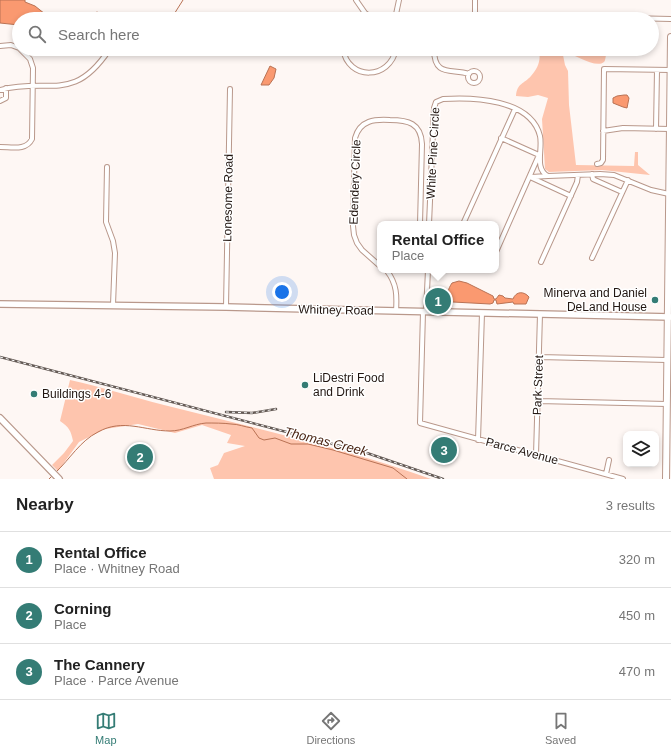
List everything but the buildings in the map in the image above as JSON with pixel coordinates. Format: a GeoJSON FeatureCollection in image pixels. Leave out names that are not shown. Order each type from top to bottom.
{"type":"FeatureCollection","features":[{"type":"Feature","properties":{"kind":"main road"},"geometry":{"type":"LineString","coordinates":[[666,479],[668,462],[667,360],[669,316],[671,37]]}},
{"type":"Feature","properties":{"kind":"main road","name":"Whitney Road"},"geometry":{"type":"LineString","coordinates":[[0,304],[669,316]]}},
{"type":"Feature","properties":{"kind":"main road"},"geometry":{"type":"LineString","coordinates":[[0,418],[57,477]]}},
{"type":"Feature","properties":{"kind":"street"},"geometry":{"type":"LineString","coordinates":[[356,0],[365,12]]}},
{"type":"Feature","properties":{"kind":"street"},"geometry":{"type":"LineString","coordinates":[[396,12],[399,0]]}},
{"type":"Feature","properties":{"kind":"street"},"geometry":{"type":"LineString","coordinates":[[475,0],[475,12]]}},
{"type":"Feature","properties":{"kind":"street"},"geometry":{"type":"LineString","coordinates":[[659,19],[671,19]]}},
{"type":"Feature","properties":{"kind":"street"},"geometry":{"type":"LineString","coordinates":[[0,46],[12,45]]}},
{"type":"Feature","properties":{"kind":"street"},"geometry":{"type":"LineString","coordinates":[[0,147],[22,147],[32,141],[34,87],[32,63],[28,56]]}},
{"type":"Feature","properties":{"kind":"street"},"geometry":{"type":"LineString","coordinates":[[0,90],[6,88],[61,86],[83,78],[95,69],[105,56]]}},
{"type":"Feature","properties":{"kind":"street"},"geometry":{"type":"LineString","coordinates":[[345,56],[351,65],[357,70],[367,73],[377,72],[385,68],[393,60],[394,56]]}},
{"type":"Feature","properties":{"kind":"street"},"geometry":{"type":"LineString","coordinates":[[435,56],[435,61],[442,69],[451,72],[463,72],[468,74]]}},
{"type":"Feature","properties":{"kind":"street"},"geometry":{"type":"LineString","coordinates":[[597,164],[600,164],[603,160],[604,69],[671,70]]}},
{"type":"Feature","properties":{"kind":"street"},"geometry":{"type":"LineString","coordinates":[[656,129],[657,70]]}},
{"type":"Feature","properties":{"kind":"street"},"geometry":{"type":"LineString","coordinates":[[0,101],[6,98],[6,88]]}},
{"type":"Feature","properties":{"kind":"street","name":"Lonesome Road"},"geometry":{"type":"LineString","coordinates":[[226,307],[230,89]]}},
{"type":"Feature","properties":{"kind":"street","name":"White Pine Circle"},"geometry":{"type":"LineString","coordinates":[[430,221],[434,112],[436,102],[441,99],[484,99],[498,102],[515,109],[530,119],[538,131],[541,144],[539,155],[542,172],[548,176]]}},
{"type":"Feature","properties":{"kind":"street"},"geometry":{"type":"LineString","coordinates":[[464,221],[515,109]]}},
{"type":"Feature","properties":{"kind":"street","name":"Edendery Circle"},"geometry":{"type":"LineString","coordinates":[[377,263],[359,246],[354,231],[355,138],[360,128],[368,122],[374,120],[406,121],[416,126],[420,133],[422,144],[420,221]]}},
{"type":"Feature","properties":{"kind":"street"},"geometry":{"type":"LineString","coordinates":[[603,131],[623,128],[670,129]]}},
{"type":"Feature","properties":{"kind":"street"},"geometry":{"type":"LineString","coordinates":[[499,245],[539,155],[502,138]]}},
{"type":"Feature","properties":{"kind":"street"},"geometry":{"type":"LineString","coordinates":[[107,167],[106,222],[115,252],[113,305]]}},
{"type":"Feature","properties":{"kind":"street"},"geometry":{"type":"LineString","coordinates":[[530,177],[592,174],[614,175],[651,190],[669,194]]}},
{"type":"Feature","properties":{"kind":"street"},"geometry":{"type":"LineString","coordinates":[[592,174],[593,179],[622,192]]}},
{"type":"Feature","properties":{"kind":"street"},"geometry":{"type":"LineString","coordinates":[[541,262],[577,182],[578,175]]}},
{"type":"Feature","properties":{"kind":"street"},"geometry":{"type":"LineString","coordinates":[[530,177],[571,196]]}},
{"type":"Feature","properties":{"kind":"street"},"geometry":{"type":"LineString","coordinates":[[592,258],[628,180]]}},
{"type":"Feature","properties":{"kind":"street"},"geometry":{"type":"LineString","coordinates":[[389,273],[395,287],[396,311]]}},
{"type":"Feature","properties":{"kind":"street"},"geometry":{"type":"LineString","coordinates":[[424,312],[428,273]]}},
{"type":"Feature","properties":{"kind":"street","name":"Parce Avenue"},"geometry":{"type":"LineString","coordinates":[[424,312],[420,423],[623,479]]}},
{"type":"Feature","properties":{"kind":"street"},"geometry":{"type":"LineString","coordinates":[[478,440],[482,313]]}},
{"type":"Feature","properties":{"kind":"street","name":"Park Street"},"geometry":{"type":"LineString","coordinates":[[536,455],[540,314]]}},
{"type":"Feature","properties":{"kind":"street"},"geometry":{"type":"LineString","coordinates":[[539,357],[667,360]]}},
{"type":"Feature","properties":{"kind":"street"},"geometry":{"type":"LineString","coordinates":[[538,401],[667,404]]}},
{"type":"Feature","properties":{"kind":"street"},"geometry":{"type":"LineString","coordinates":[[606,474],[609,460]]}},
{"type":"Feature","properties":{"kind":"shaded area"},"geometry":{"type":"Polygon","coordinates":[[[0,0],[25,0],[25,2],[35,6],[42,12],[12,12],[12,24],[0,23],[0,0]]]}},
{"type":"Feature","properties":{"kind":"shaded area"},"geometry":{"type":"Polygon","coordinates":[[[540,56],[563,56],[568,71],[569,105],[576,165],[634,166],[635,152],[638,152],[638,165],[650,175],[602,170],[549,172],[545,169],[542,119],[548,98],[538,95],[528,97],[516,96],[519,86],[536,70],[540,56]]]}},
{"type":"Feature","properties":{"kind":"shaded area"},"geometry":{"type":"Polygon","coordinates":[[[575,56],[606,56],[605,61],[600,64],[575,56]]]}},
{"type":"Feature","properties":{"kind":"shaded area"},"geometry":{"type":"Polygon","coordinates":[[[270,66],[276,69],[274,78],[269,85],[261,85],[270,66]]]}},
{"type":"Feature","properties":{"kind":"shaded area"},"geometry":{"type":"Polygon","coordinates":[[[627,95],[629,98],[627,108],[613,103],[613,98],[627,95]]]}},
{"type":"Feature","properties":{"kind":"shaded area"},"geometry":{"type":"Polygon","coordinates":[[[459,281],[467,283],[493,296],[494,299],[496,299],[499,295],[505,298],[513,299],[518,293],[523,293],[529,297],[526,304],[514,304],[513,302],[497,304],[496,300],[490,304],[450,301],[448,294],[449,288],[452,283],[459,281]]]}},
{"type":"Feature","properties":{"kind":"shaded area"},"geometry":{"type":"Polygon","coordinates":[[[70,380],[332,448],[431,479],[214,479],[210,468],[218,465],[224,453],[245,446],[227,443],[231,435],[202,425],[175,433],[138,424],[105,429],[79,442],[58,471],[52,465],[73,441],[66,425],[60,421],[70,380]]]}},
{"type":"Feature","properties":{"kind":"waterway"},"geometry":{"type":"LineString","coordinates":[[175,12],[183,0]]}},
{"type":"Feature","properties":{"kind":"waterway","name":"Thomas Creek"},"geometry":{"type":"LineString","coordinates":[[56,472],[86,440],[107,428],[116,426],[134,426],[170,431],[206,423],[215,423],[234,424],[252,428],[259,438],[264,440],[275,438],[291,444],[308,444],[333,450],[393,468],[407,479]]}},
{"type":"Feature","properties":{"kind":"waterway","name":"Thomas Creek"},"geometry":{"type":"LineString","coordinates":[[49,479],[52,476]]}},
{"type":"Feature","properties":{"kind":"railway"},"geometry":{"type":"LineString","coordinates":[[0,357],[367,453],[443,479]]}},
{"type":"Feature","properties":{"kind":"railway"},"geometry":{"type":"LineString","coordinates":[[226,412],[252,413],[276,409]]}},
{"type":"Feature","properties":{"kind":"place","name":"Minerva and Daniel DeLand House"},"geometry":{"type":"Point","coordinates":[655,300]}},
{"type":"Feature","properties":{"kind":"place","name":"Rental Office"},"geometry":{"type":"Point","coordinates":[438,301]}},
{"type":"Feature","properties":{"kind":"place","name":"LiDestri Food and Drink"},"geometry":{"type":"Point","coordinates":[305,385]}},
{"type":"Feature","properties":{"kind":"place","name":"Buildings 4-6"},"geometry":{"type":"Point","coordinates":[34,394]}},
{"type":"Feature","properties":{"kind":"place","name":"The Cannery"},"geometry":{"type":"Point","coordinates":[444,450]}},
{"type":"Feature","properties":{"kind":"place","name":"Corning"},"geometry":{"type":"Point","coordinates":[140,457]}}]}
